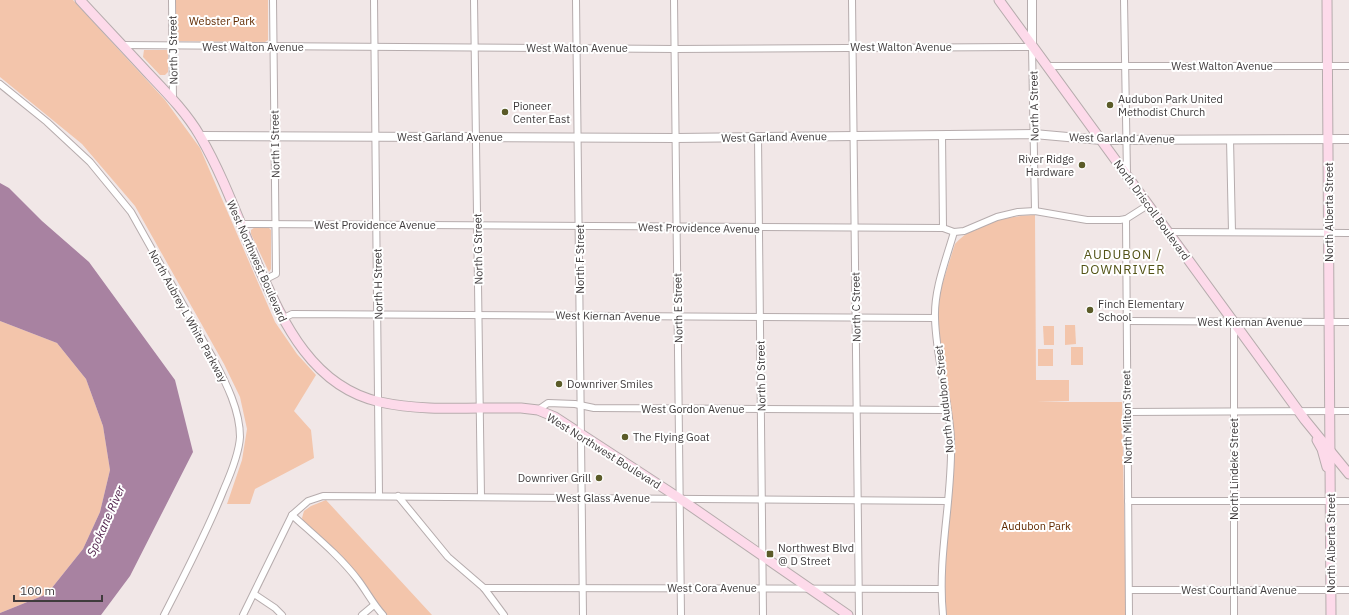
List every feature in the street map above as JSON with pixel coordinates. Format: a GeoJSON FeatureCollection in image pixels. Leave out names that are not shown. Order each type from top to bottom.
{"type":"FeatureCollection","features":[{"type":"Feature","properties":{"kind":"main road","name":"West Northwest Boulevard"},"geometry":{"type":"LineString","coordinates":[[80,0],[173,100],[200,136],[282,319],[301,349],[321,370],[353,392],[379,402],[408,407],[521,408],[538,410],[555,417],[679,498],[762,557],[848,615]]}},
{"type":"Feature","properties":{"kind":"main road","name":"North Driscoll Boulevard"},"geometry":{"type":"LineString","coordinates":[[999,0],[1298,411],[1349,473]]}},
{"type":"Feature","properties":{"kind":"main road","name":"North Alberta Street"},"geometry":{"type":"LineString","coordinates":[[1327,0],[1331,615]]}},
{"type":"Feature","properties":{"kind":"main road","name":"North Driscoll Boulevard"},"geometry":{"type":"LineString","coordinates":[[1305,420],[1322,449],[1326,461],[1331,489]]}},
{"type":"Feature","properties":{"kind":"main road","name":"North Alberta Street"},"geometry":{"type":"LineString","coordinates":[[1330,424],[1338,449],[1349,473]]}},
{"type":"Feature","properties":{"kind":"street","name":"North J Street"},"geometry":{"type":"LineString","coordinates":[[172,0],[173,100]]}},
{"type":"Feature","properties":{"kind":"street","name":"North I Street"},"geometry":{"type":"LineString","coordinates":[[264,280],[276,274],[273,0]]}},
{"type":"Feature","properties":{"kind":"street","name":"North H Street"},"geometry":{"type":"LineString","coordinates":[[374,0],[379,496]]}},
{"type":"Feature","properties":{"kind":"street","name":"North G Street"},"geometry":{"type":"LineString","coordinates":[[474,0],[481,497]]}},
{"type":"Feature","properties":{"kind":"street","name":"North F Street"},"geometry":{"type":"LineString","coordinates":[[576,0],[580,226],[583,615]]}},
{"type":"Feature","properties":{"kind":"street","name":"North E Street"},"geometry":{"type":"LineString","coordinates":[[674,0],[676,227],[680,409],[679,498],[681,615]]}},
{"type":"Feature","properties":{"kind":"street","name":"North C Street"},"geometry":{"type":"LineString","coordinates":[[852,0],[858,410],[859,615]]}},
{"type":"Feature","properties":{"kind":"street","name":"North A Street"},"geometry":{"type":"LineString","coordinates":[[1032,0],[1035,211]]}},
{"type":"Feature","properties":{"kind":"street"},"geometry":{"type":"LineString","coordinates":[[1124,0],[1125,139],[1127,176]]}},
{"type":"Feature","properties":{"kind":"street","name":"West Walton Avenue"},"geometry":{"type":"LineString","coordinates":[[122,46],[576,49],[1032,46]]}},
{"type":"Feature","properties":{"kind":"street","name":"West Walton Avenue"},"geometry":{"type":"LineString","coordinates":[[1047,66],[1349,66]]}},
{"type":"Feature","properties":{"kind":"street","name":"North Aubrey L White Parkway"},"geometry":{"type":"LineString","coordinates":[[0,84],[47,122],[90,162],[131,212],[214,360],[225,381],[236,410],[240,438],[232,471],[214,515],[164,615]]}},
{"type":"Feature","properties":{"kind":"street","name":"West Garland Avenue"},"geometry":{"type":"LineString","coordinates":[[200,136],[676,138],[1034,134],[1101,140],[1349,139]]}},
{"type":"Feature","properties":{"kind":"street"},"geometry":{"type":"LineString","coordinates":[[942,135],[943,228]]}},
{"type":"Feature","properties":{"kind":"street","name":"North D Street"},"geometry":{"type":"LineString","coordinates":[[758,137],[763,615]]}},
{"type":"Feature","properties":{"kind":"street"},"geometry":{"type":"LineString","coordinates":[[1230,139],[1232,232]]}},
{"type":"Feature","properties":{"kind":"street"},"geometry":{"type":"LineString","coordinates":[[954,232],[964,231],[1007,214],[1035,211],[1087,220],[1126,219],[1148,205]]}},
{"type":"Feature","properties":{"kind":"street","name":"North Milton Street"},"geometry":{"type":"LineString","coordinates":[[1126,219],[1130,615]]}},
{"type":"Feature","properties":{"kind":"street","name":"West Providence Avenue"},"geometry":{"type":"LineString","coordinates":[[240,224],[943,228],[954,232]]}},
{"type":"Feature","properties":{"kind":"street","name":"North Audubon Street"},"geometry":{"type":"LineString","coordinates":[[943,615],[941,589],[942,548],[951,438],[935,318],[937,293],[954,232]]}},
{"type":"Feature","properties":{"kind":"street"},"geometry":{"type":"LineString","coordinates":[[1168,232],[1349,232]]}},
{"type":"Feature","properties":{"kind":"street","name":"West Kiernan Avenue"},"geometry":{"type":"LineString","coordinates":[[282,319],[292,314],[935,318]]}},
{"type":"Feature","properties":{"kind":"street","name":"West Kiernan Avenue"},"geometry":{"type":"LineString","coordinates":[[1127,321],[1349,322]]}},
{"type":"Feature","properties":{"kind":"street","name":"North Lindeke Street"},"geometry":{"type":"LineString","coordinates":[[1234,322],[1234,615]]}},
{"type":"Feature","properties":{"kind":"street","name":"West Gordon Avenue"},"geometry":{"type":"LineString","coordinates":[[538,410],[548,403],[575,404],[594,408],[947,410]]}},
{"type":"Feature","properties":{"kind":"street"},"geometry":{"type":"LineString","coordinates":[[1127,412],[1349,411]]}},
{"type":"Feature","properties":{"kind":"street","name":"West Glass Avenue"},"geometry":{"type":"LineString","coordinates":[[292,515],[308,501],[323,496],[859,499],[947,501]]}},
{"type":"Feature","properties":{"kind":"street"},"geometry":{"type":"LineString","coordinates":[[398,496],[448,556],[484,588],[504,615]]}},
{"type":"Feature","properties":{"kind":"street"},"geometry":{"type":"LineString","coordinates":[[1128,501],[1349,501]]}},
{"type":"Feature","properties":{"kind":"street"},"geometry":{"type":"LineString","coordinates":[[243,615],[292,515],[335,554],[358,580],[374,605],[383,615]]}},
{"type":"Feature","properties":{"kind":"street","name":"West Cora Avenue"},"geometry":{"type":"LineString","coordinates":[[484,588],[680,587],[941,589]]}},
{"type":"Feature","properties":{"kind":"street","name":"West Courtland Avenue"},"geometry":{"type":"LineString","coordinates":[[1129,590],[1349,590]]}},
{"type":"Feature","properties":{"kind":"street"},"geometry":{"type":"LineString","coordinates":[[254,594],[275,608],[282,615]]}},
{"type":"Feature","properties":{"kind":"street"},"geometry":{"type":"LineString","coordinates":[[362,615],[374,605]]}},
{"type":"Feature","properties":{"kind":"green space"},"geometry":{"type":"Polygon","coordinates":[[[0,0],[73,0],[165,100],[200,148],[275,322],[297,354],[316,375],[294,411],[311,430],[314,458],[255,489],[250,504],[227,504],[242,460],[247,429],[240,397],[224,364],[135,206],[82,144],[0,77],[0,0]]]}},
{"type":"Feature","properties":{"kind":"green space","name":"Webster Park"},"geometry":{"type":"Polygon","coordinates":[[[175,0],[268,0],[268,40],[265,42],[178,41],[175,37],[175,0]]]}},
{"type":"Feature","properties":{"kind":"green space"},"geometry":{"type":"Polygon","coordinates":[[[144,50],[168,50],[168,72],[165,75],[160,75],[143,57],[144,50]]]}},
{"type":"Feature","properties":{"kind":"green space","name":"Audubon Park"},"geometry":{"type":"Polygon","coordinates":[[[1035,215],[1036,380],[1069,380],[1069,401],[1037,402],[1122,402],[1126,615],[946,615],[944,554],[953,474],[939,344],[937,306],[939,294],[955,244],[962,237],[981,226],[992,222],[1014,217],[1035,215]]]}},
{"type":"Feature","properties":{"kind":"green space"},"geometry":{"type":"Polygon","coordinates":[[[255,227],[269,228],[271,230],[271,269],[269,272],[251,234],[251,230],[255,227]]]}},
{"type":"Feature","properties":{"kind":"green space"},"geometry":{"type":"Polygon","coordinates":[[[0,321],[57,343],[86,379],[103,426],[110,470],[100,512],[83,549],[47,594],[0,613],[0,321]]]}},
{"type":"Feature","properties":{"kind":"green space"},"geometry":{"type":"Polygon","coordinates":[[[1065,325],[1075,325],[1076,344],[1065,345],[1065,325]]]}},
{"type":"Feature","properties":{"kind":"green space"},"geometry":{"type":"Polygon","coordinates":[[[1043,326],[1054,326],[1054,345],[1044,345],[1043,326]]]}},
{"type":"Feature","properties":{"kind":"green space"},"geometry":{"type":"Polygon","coordinates":[[[1071,347],[1083,347],[1083,365],[1071,365],[1071,347]]]}},
{"type":"Feature","properties":{"kind":"green space"},"geometry":{"type":"Polygon","coordinates":[[[1038,349],[1053,349],[1053,366],[1038,366],[1038,349]]]}},
{"type":"Feature","properties":{"kind":"green space"},"geometry":{"type":"Polygon","coordinates":[[[326,500],[432,615],[387,615],[342,556],[304,522],[302,518],[304,511],[311,506],[326,500]]]}},
{"type":"Feature","properties":{"kind":"water","name":"Spokane River"},"geometry":{"type":"Polygon","coordinates":[[[0,183],[9,188],[42,221],[89,262],[175,380],[193,452],[130,576],[101,615],[0,615],[0,613],[47,594],[83,549],[100,512],[110,470],[103,426],[86,379],[57,343],[0,321],[0,183]]]}},
{"type":"Feature","properties":{"kind":"place","name":"Audubon Park United Methodist Church"},"geometry":{"type":"Point","coordinates":[1110,105]}},
{"type":"Feature","properties":{"kind":"place","name":"Pioneer Center East"},"geometry":{"type":"Point","coordinates":[505,112]}},
{"type":"Feature","properties":{"kind":"place","name":"River Ridge Hardware"},"geometry":{"type":"Point","coordinates":[1082,165]}},
{"type":"Feature","properties":{"kind":"place","name":"Finch Elementary School"},"geometry":{"type":"Point","coordinates":[1090,310]}},
{"type":"Feature","properties":{"kind":"place","name":"Downriver Smiles"},"geometry":{"type":"Point","coordinates":[559,384]}},
{"type":"Feature","properties":{"kind":"place","name":"The Flying Goat"},"geometry":{"type":"Point","coordinates":[625,437]}},
{"type":"Feature","properties":{"kind":"place","name":"Downriver Grill"},"geometry":{"type":"Point","coordinates":[599,478]}},
{"type":"Feature","properties":{"kind":"place","name":"Northwest Blvd @ D Street"},"geometry":{"type":"Point","coordinates":[770,554]}},
{"type":"Feature","properties":{"kind":"district","name":"AUDUBON / DOWNRIVER"},"geometry":{"type":"Point","coordinates":[1123,262]}}]}
